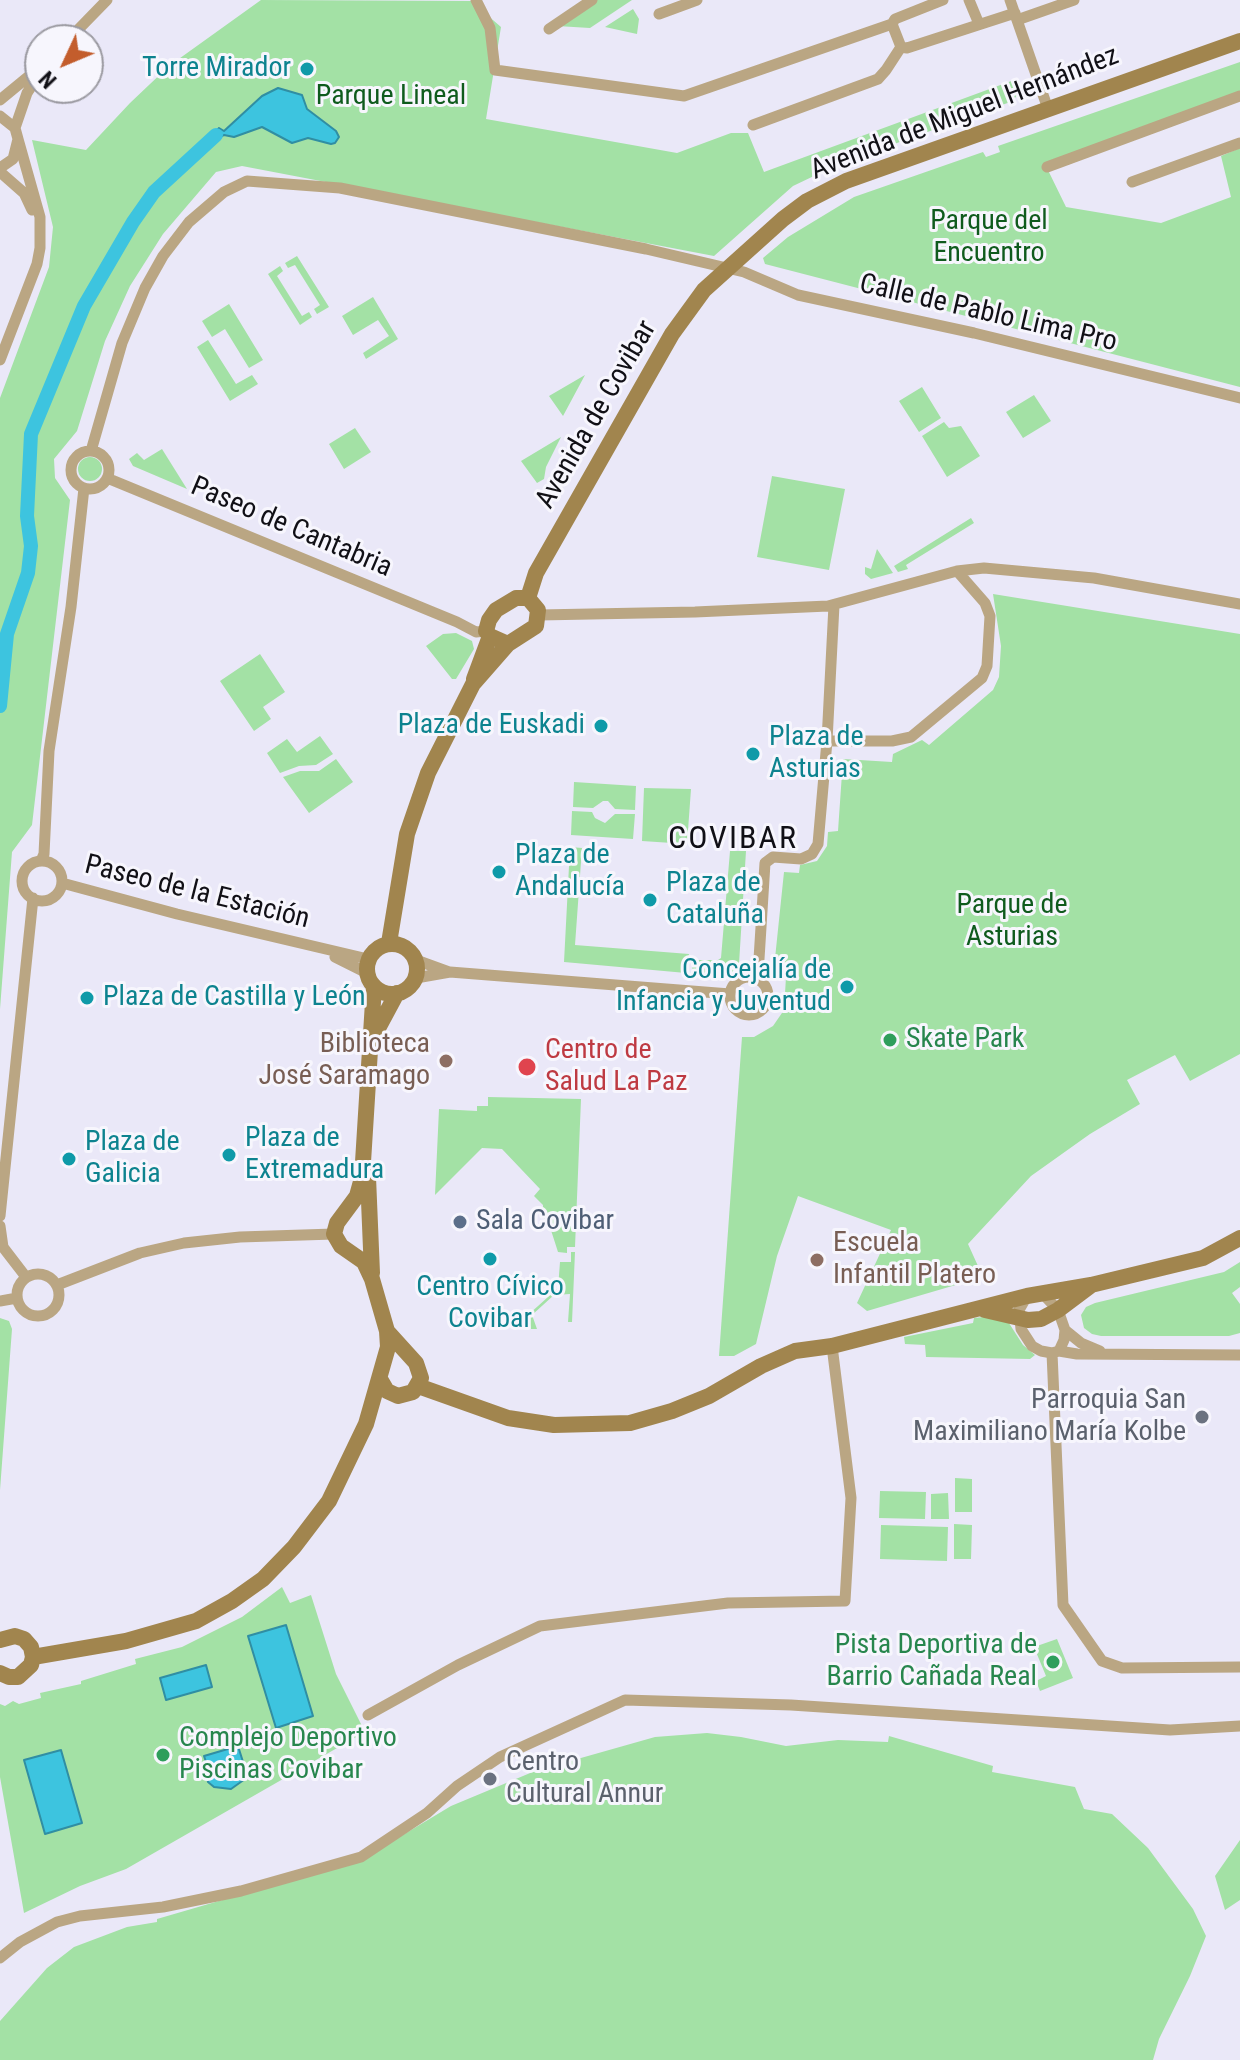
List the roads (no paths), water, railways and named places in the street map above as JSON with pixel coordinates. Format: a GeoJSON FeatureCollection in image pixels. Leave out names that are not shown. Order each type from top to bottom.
{"type":"FeatureCollection","features":[{"type":"Feature","properties":{"kind":"street"},"geometry":{"type":"LineString","coordinates":[[84,24],[107,0]]}},
{"type":"Feature","properties":{"kind":"street"},"geometry":{"type":"LineString","coordinates":[[476,0],[490,28],[495,70],[684,96],[892,24],[895,19],[943,0]]}},
{"type":"Feature","properties":{"kind":"street"},"geometry":{"type":"LineString","coordinates":[[549,29],[592,0]]}},
{"type":"Feature","properties":{"kind":"street"},"geometry":{"type":"LineString","coordinates":[[659,14],[697,0]]}},
{"type":"Feature","properties":{"kind":"street"},"geometry":{"type":"LineString","coordinates":[[969,0],[979,24]]}},
{"type":"Feature","properties":{"kind":"street"},"geometry":{"type":"LineString","coordinates":[[1010,0],[1048,109]]}},
{"type":"Feature","properties":{"kind":"street"},"geometry":{"type":"LineString","coordinates":[[901,47],[907,48],[979,24],[1074,0]]}},
{"type":"Feature","properties":{"kind":"street"},"geometry":{"type":"LineString","coordinates":[[892,24],[901,47]]}},
{"type":"Feature","properties":{"kind":"street","name":"Avenida de Miguel Hernández"},"geometry":{"type":"LineString","coordinates":[[728,268],[807,201],[846,181],[1240,41]]}},
{"type":"Feature","properties":{"kind":"street"},"geometry":{"type":"LineString","coordinates":[[753,125],[878,79],[901,47]]}},
{"type":"Feature","properties":{"kind":"street"},"geometry":{"type":"LineString","coordinates":[[0,100],[24,80]]}},
{"type":"Feature","properties":{"kind":"street"},"geometry":{"type":"LineString","coordinates":[[1047,167],[1240,96]]}},
{"type":"Feature","properties":{"kind":"street"},"geometry":{"type":"LineString","coordinates":[[24,104],[13,159],[0,170],[30,201],[39,234]]}},
{"type":"Feature","properties":{"kind":"street"},"geometry":{"type":"LineString","coordinates":[[0,116],[16,134],[40,217],[37,264],[0,360]]}},
{"type":"Feature","properties":{"kind":"street"},"geometry":{"type":"LineString","coordinates":[[1132,182],[1240,143]]}},
{"type":"Feature","properties":{"kind":"street","name":"Calle de Pablo Lima Pro"},"geometry":{"type":"LineString","coordinates":[[91,451],[122,343],[145,288],[163,256],[189,222],[235,185],[247,181],[340,188],[628,246],[728,268],[798,295],[974,333],[1240,398]]}},
{"type":"Feature","properties":{"kind":"street","name":"Avenida de Covibar"},"geometry":{"type":"LineString","coordinates":[[528,598],[536,573],[672,334],[704,290],[728,268]]}},
{"type":"Feature","properties":{"kind":"street"},"geometry":{"type":"LineString","coordinates":[[91,451],[100,454],[106,460],[107,478],[97,487],[84,488],[77,484],[71,470],[77,456],[91,451]]}},
{"type":"Feature","properties":{"kind":"street","name":"Paseo de Cantabria"},"geometry":{"type":"LineString","coordinates":[[107,478],[457,622],[488,629]]}},
{"type":"Feature","properties":{"kind":"street"},"geometry":{"type":"LineString","coordinates":[[41,861],[44,854],[49,751],[71,607],[84,488]]}},
{"type":"Feature","properties":{"kind":"street"},"geometry":{"type":"LineString","coordinates":[[539,615],[834,605],[957,571],[984,568],[1094,578],[1240,604]]}},
{"type":"Feature","properties":{"kind":"street"},"geometry":{"type":"LineString","coordinates":[[827,741],[892,741],[911,737],[982,678],[987,666],[990,616],[985,603],[957,571]]}},
{"type":"Feature","properties":{"kind":"street"},"geometry":{"type":"LineString","coordinates":[[394,944],[393,909],[416,802],[473,684],[496,610],[516,598],[528,598],[536,605],[539,615],[532,630],[508,644],[473,684]]}},
{"type":"Feature","properties":{"kind":"street"},"geometry":{"type":"LineString","coordinates":[[754,978],[759,959],[765,863],[773,857],[801,859],[812,854],[818,844],[834,605]]}},
{"type":"Feature","properties":{"kind":"street"},"geometry":{"type":"LineString","coordinates":[[488,629],[508,644]]}},
{"type":"Feature","properties":{"kind":"street"},"geometry":{"type":"LineString","coordinates":[[41,861],[57,867],[62,883],[57,895],[39,900],[24,889],[23,877],[29,866],[41,861]]}},
{"type":"Feature","properties":{"kind":"street","name":"Paseo de la Estación"},"geometry":{"type":"LineString","coordinates":[[62,883],[320,949],[370,973]]}},
{"type":"Feature","properties":{"kind":"street"},"geometry":{"type":"LineString","coordinates":[[0,1216],[33,898]]}},
{"type":"Feature","properties":{"kind":"street"},"geometry":{"type":"LineString","coordinates":[[33,1657],[161,1633],[196,1621],[252,1586],[283,1559],[329,1501],[366,1424],[388,1347],[387,1331],[364,1262],[338,1243],[334,1234],[337,1223],[357,1196],[364,1160],[373,1038],[370,973],[373,952],[394,944],[410,951],[416,960],[416,978],[409,988],[397,993],[385,993],[370,973]]}},
{"type":"Feature","properties":{"kind":"street"},"geometry":{"type":"LineString","coordinates":[[416,960],[450,972]]}},
{"type":"Feature","properties":{"kind":"street"},"geometry":{"type":"LineString","coordinates":[[416,978],[450,972],[730,994]]}},
{"type":"Feature","properties":{"kind":"street"},"geometry":{"type":"LineString","coordinates":[[754,978],[767,991],[767,1003],[760,1012],[742,1014],[733,1005],[730,994],[736,982],[754,978]]}},
{"type":"Feature","properties":{"kind":"street"},"geometry":{"type":"LineString","coordinates":[[373,1038],[397,993]]}},
{"type":"Feature","properties":{"kind":"street"},"geometry":{"type":"LineString","coordinates":[[364,1160],[369,1179],[372,1279]]}},
{"type":"Feature","properties":{"kind":"street"},"geometry":{"type":"LineString","coordinates":[[345,1215],[358,1214],[369,1222]]}},
{"type":"Feature","properties":{"kind":"street"},"geometry":{"type":"LineString","coordinates":[[0,1226],[3,1247],[26,1277]]}},
{"type":"Feature","properties":{"kind":"street"},"geometry":{"type":"LineString","coordinates":[[57,1285],[140,1253],[184,1243],[240,1237],[334,1234]]}},
{"type":"Feature","properties":{"kind":"street"},"geometry":{"type":"LineString","coordinates":[[418,1386],[508,1418],[554,1425],[630,1423],[709,1396],[761,1366],[795,1351],[832,1346],[1035,1295],[1203,1258],[1240,1238]]}},
{"type":"Feature","properties":{"kind":"street"},"geometry":{"type":"LineString","coordinates":[[349,1250],[364,1247],[370,1240]]}},
{"type":"Feature","properties":{"kind":"street"},"geometry":{"type":"LineString","coordinates":[[40,1274],[53,1279],[57,1285],[58,1304],[48,1314],[29,1314],[19,1305],[18,1287],[26,1277],[40,1274]]}},
{"type":"Feature","properties":{"kind":"street"},"geometry":{"type":"LineString","coordinates":[[977,1309],[1019,1318],[1041,1319],[1091,1285]]}},
{"type":"Feature","properties":{"kind":"street"},"geometry":{"type":"LineString","coordinates":[[1035,1295],[1058,1310],[1065,1330],[1064,1340],[1056,1352],[1063,1605],[1102,1661],[1122,1668],[1240,1667]]}},
{"type":"Feature","properties":{"kind":"street"},"geometry":{"type":"LineString","coordinates":[[1035,1295],[1021,1304],[1019,1318],[1021,1329],[1032,1346],[1056,1352],[1240,1355]]}},
{"type":"Feature","properties":{"kind":"street"},"geometry":{"type":"LineString","coordinates":[[0,1301],[17,1298]]}},
{"type":"Feature","properties":{"kind":"street"},"geometry":{"type":"LineString","coordinates":[[1065,1330],[1081,1343],[1104,1353]]}},
{"type":"Feature","properties":{"kind":"street"},"geometry":{"type":"LineString","coordinates":[[382,1371],[387,1391],[398,1396],[406,1396],[418,1386],[420,1370],[387,1331]]}},
{"type":"Feature","properties":{"kind":"street"},"geometry":{"type":"LineString","coordinates":[[368,1715],[458,1665],[540,1626],[728,1603],[845,1601],[851,1498],[832,1346]]}},
{"type":"Feature","properties":{"kind":"street"},"geometry":{"type":"LineString","coordinates":[[382,1371],[392,1358],[409,1358]]}},
{"type":"Feature","properties":{"kind":"street"},"geometry":{"type":"LineString","coordinates":[[366,1424],[384,1405],[398,1396]]}},
{"type":"Feature","properties":{"kind":"street"},"geometry":{"type":"LineString","coordinates":[[0,1640],[15,1636],[24,1639],[31,1647],[33,1657],[26,1672],[18,1677],[0,1673]]}},
{"type":"Feature","properties":{"kind":"street"},"geometry":{"type":"LineString","coordinates":[[0,1958],[20,1942],[57,1922],[80,1916],[163,1907],[241,1891],[361,1857],[427,1813],[457,1786],[500,1757],[625,1700],[791,1705],[1170,1730],[1240,1726]]}},
{"type":"Feature","properties":{"kind":"water"},"geometry":{"type":"Polygon","coordinates":[[[278,88],[302,95],[307,109],[336,131],[339,137],[335,143],[308,138],[292,143],[262,127],[234,137],[224,135],[219,138],[214,134],[219,128],[224,131],[262,96],[278,88]]]}},
{"type":"Feature","properties":{"kind":"water"},"geometry":{"type":"Polygon","coordinates":[[[286,1625],[313,1716],[276,1728],[248,1636],[286,1625]]]}},
{"type":"Feature","properties":{"kind":"water"},"geometry":{"type":"Polygon","coordinates":[[[206,1665],[212,1687],[166,1700],[160,1678],[206,1665]]]}},
{"type":"Feature","properties":{"kind":"water"},"geometry":{"type":"Polygon","coordinates":[[[238,1746],[244,1765],[248,1764],[245,1779],[231,1789],[214,1787],[208,1782],[207,1775],[210,1774],[204,1756],[238,1746]]]}},
{"type":"Feature","properties":{"kind":"water"},"geometry":{"type":"Polygon","coordinates":[[[61,1750],[82,1823],[45,1834],[24,1760],[61,1750]]]}},
{"type":"Feature","properties":{"kind":"waterway"},"geometry":{"type":"LineString","coordinates":[[0,706],[7,634],[28,573],[31,546],[27,516],[31,434],[84,306],[133,222],[154,192],[216,135]]}},
{"type":"Feature","properties":{"kind":"place","name":"Torre Mirador"},"geometry":{"type":"Point","coordinates":[307,69]}},
{"type":"Feature","properties":{"kind":"place","name":"Plaza de Euskadi"},"geometry":{"type":"Point","coordinates":[601,726]}},
{"type":"Feature","properties":{"kind":"place","name":"Plaza de Asturias"},"geometry":{"type":"Point","coordinates":[753,754]}},
{"type":"Feature","properties":{"kind":"place","name":"Plaza de Andalucía"},"geometry":{"type":"Point","coordinates":[499,872]}},
{"type":"Feature","properties":{"kind":"place","name":"Plaza de Cataluña"},"geometry":{"type":"Point","coordinates":[650,900]}},
{"type":"Feature","properties":{"kind":"place","name":"Concejalía de Infancia y Juventud"},"geometry":{"type":"Point","coordinates":[847,987]}},
{"type":"Feature","properties":{"kind":"place","name":"Plaza de Castilla y León"},"geometry":{"type":"Point","coordinates":[87,998]}},
{"type":"Feature","properties":{"kind":"place","name":"Skate Park"},"geometry":{"type":"Point","coordinates":[890,1040]}},
{"type":"Feature","properties":{"kind":"place","name":"Biblioteca José Saramago"},"geometry":{"type":"Point","coordinates":[446,1061]}},
{"type":"Feature","properties":{"kind":"place","name":"Centro de Salud La Paz"},"geometry":{"type":"Point","coordinates":[527,1067]}},
{"type":"Feature","properties":{"kind":"place","name":"Plaza de Extremadura"},"geometry":{"type":"Point","coordinates":[229,1155]}},
{"type":"Feature","properties":{"kind":"place","name":"Plaza de Galicia"},"geometry":{"type":"Point","coordinates":[69,1159]}},
{"type":"Feature","properties":{"kind":"place","name":"Sala Covibar"},"geometry":{"type":"Point","coordinates":[460,1222]}},
{"type":"Feature","properties":{"kind":"place","name":"Centro Cívico Covibar"},"geometry":{"type":"Point","coordinates":[490,1259]}},
{"type":"Feature","properties":{"kind":"place","name":"Escuela Infantil Platero"},"geometry":{"type":"Point","coordinates":[817,1260]}},
{"type":"Feature","properties":{"kind":"place","name":"Parroquia San Maximiliano María Kolbe"},"geometry":{"type":"Point","coordinates":[1202,1417]}},
{"type":"Feature","properties":{"kind":"place","name":"Pista Deportiva de Barrio Cañada Real"},"geometry":{"type":"Point","coordinates":[1053,1662]}},
{"type":"Feature","properties":{"kind":"place","name":"Complejo Deportivo Piscinas Covibar"},"geometry":{"type":"Point","coordinates":[163,1755]}},
{"type":"Feature","properties":{"kind":"place","name":"Centro Cultural Annur"},"geometry":{"type":"Point","coordinates":[490,1779]}},
{"type":"Feature","properties":{"kind":"district","name":"COVIBAR"},"geometry":{"type":"Point","coordinates":[733,840]}},
{"type":"Feature","properties":{"kind":"park label","name":"Parque Lineal"},"geometry":{"type":"Point","coordinates":[391,97]}},
{"type":"Feature","properties":{"kind":"park label","name":"Parque del Encuentro"},"geometry":{"type":"Point","coordinates":[989,238]}},
{"type":"Feature","properties":{"kind":"park label","name":"Parque de Asturias"},"geometry":{"type":"Point","coordinates":[1012,922]}}]}
